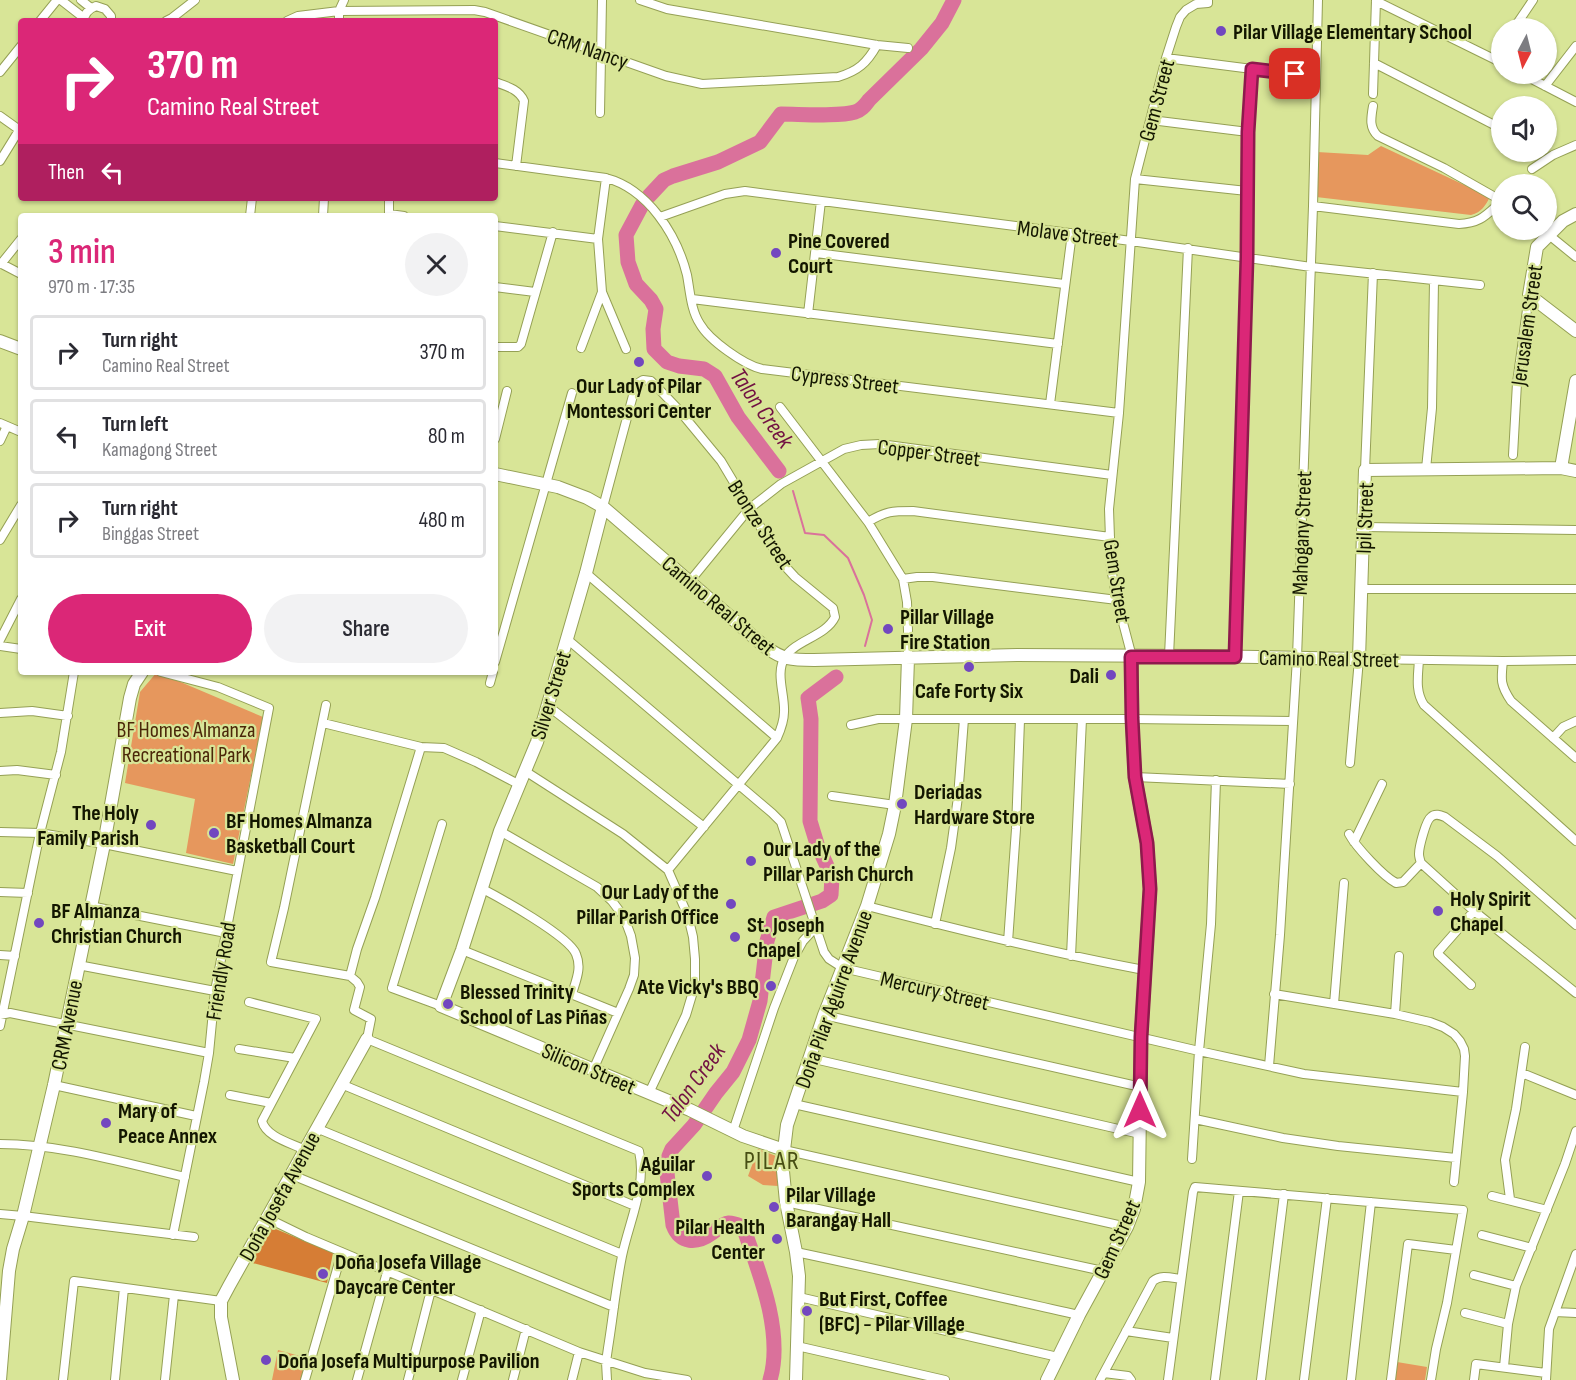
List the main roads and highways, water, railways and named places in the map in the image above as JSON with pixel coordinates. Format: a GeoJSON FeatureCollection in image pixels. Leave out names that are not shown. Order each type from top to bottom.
{"type":"FeatureCollection","features":[{"type":"Feature","properties":{"kind":"waterway","name":"Talon Creek"},"geometry":{"type":"LineString","coordinates":[[649,196],[664,180],[718,162],[760,142],[781,114],[839,114],[860,110],[921,49],[942,23],[954,0]]}},
{"type":"Feature","properties":{"kind":"waterway","name":"Talon Creek"},"geometry":{"type":"LineString","coordinates":[[642,205],[626,235],[628,262],[636,284],[656,309],[653,329],[654,349],[667,362],[704,369],[715,376],[738,417],[779,471]]}},
{"type":"Feature","properties":{"kind":"waterway","name":"Talon Creek"},"geometry":{"type":"LineString","coordinates":[[793,491],[805,533],[824,535],[848,558],[872,620],[865,646]]}},
{"type":"Feature","properties":{"kind":"waterway","name":"Talon Creek"},"geometry":{"type":"LineString","coordinates":[[770,1380],[774,1362],[772,1323],[762,1282],[743,1227],[729,1223],[701,1239],[684,1239],[673,1225],[667,1173],[672,1149],[694,1125],[733,1072],[749,1040],[760,1001],[767,941],[774,917],[822,901],[831,895],[832,877],[817,844],[810,821],[811,719],[808,698],[836,677]]}},
{"type":"Feature","properties":{"kind":"place","name":"Pilar Village Elementary School"},"geometry":{"type":"Point","coordinates":[1221,31]}},
{"type":"Feature","properties":{"kind":"place","name":"Pine Covered Court"},"geometry":{"type":"Point","coordinates":[776,253]}},
{"type":"Feature","properties":{"kind":"place","name":"Our Lady of Pilar Montessori Center"},"geometry":{"type":"Point","coordinates":[639,362]}},
{"type":"Feature","properties":{"kind":"place","name":"Pillar Village Fire Station"},"geometry":{"type":"Point","coordinates":[888,629]}},
{"type":"Feature","properties":{"kind":"place","name":"Cafe Forty Six"},"geometry":{"type":"Point","coordinates":[969,667]}},
{"type":"Feature","properties":{"kind":"place","name":"Dali"},"geometry":{"type":"Point","coordinates":[1111,675]}},
{"type":"Feature","properties":{"kind":"place","name":"Deriadas Hardware Store"},"geometry":{"type":"Point","coordinates":[902,804]}},
{"type":"Feature","properties":{"kind":"place","name":"The Holy Family Parish"},"geometry":{"type":"Point","coordinates":[151,825]}},
{"type":"Feature","properties":{"kind":"place","name":"BF Homes Almanza Basketball Court"},"geometry":{"type":"Point","coordinates":[214,833]}},
{"type":"Feature","properties":{"kind":"place","name":"Our Lady of the Pillar Parish Church"},"geometry":{"type":"Point","coordinates":[751,861]}},
{"type":"Feature","properties":{"kind":"place","name":"Our Lady of the Pillar Parish Office"},"geometry":{"type":"Point","coordinates":[731,904]}},
{"type":"Feature","properties":{"kind":"place","name":"Holy Spirit Chapel"},"geometry":{"type":"Point","coordinates":[1438,911]}},
{"type":"Feature","properties":{"kind":"place","name":"BF Almanza Christian Church"},"geometry":{"type":"Point","coordinates":[39,923]}},
{"type":"Feature","properties":{"kind":"place","name":"St. Joseph Chapel"},"geometry":{"type":"Point","coordinates":[735,937]}},
{"type":"Feature","properties":{"kind":"place","name":"Ate Vicky's BBQ"},"geometry":{"type":"Point","coordinates":[771,986]}},
{"type":"Feature","properties":{"kind":"place","name":"Blessed Trinity School of Las Piñas"},"geometry":{"type":"Point","coordinates":[448,1004]}},
{"type":"Feature","properties":{"kind":"place","name":"Mary of Peace Annex"},"geometry":{"type":"Point","coordinates":[106,1123]}},
{"type":"Feature","properties":{"kind":"place","name":"Aguilar Sports Complex"},"geometry":{"type":"Point","coordinates":[707,1176]}},
{"type":"Feature","properties":{"kind":"place","name":"Pilar Village Barangay Hall"},"geometry":{"type":"Point","coordinates":[774,1207]}},
{"type":"Feature","properties":{"kind":"place","name":"Pilar Health Center"},"geometry":{"type":"Point","coordinates":[777,1239]}},
{"type":"Feature","properties":{"kind":"place","name":"Doña Josefa Village Daycare Center"},"geometry":{"type":"Point","coordinates":[323,1274]}},
{"type":"Feature","properties":{"kind":"place","name":"But First, Coffee (BFC) - Pilar Village"},"geometry":{"type":"Point","coordinates":[807,1311]}},
{"type":"Feature","properties":{"kind":"place","name":"Doña Josefa Multipurpose Pavilion"},"geometry":{"type":"Point","coordinates":[266,1360]}},
{"type":"Feature","properties":{"kind":"district","name":"PILAR"},"geometry":{"type":"Point","coordinates":[772,1160]}},
{"type":"Feature","properties":{"kind":"park label","name":"BF Homes Almanza Recreational Park"},"geometry":{"type":"Point","coordinates":[186,742]}}]}
